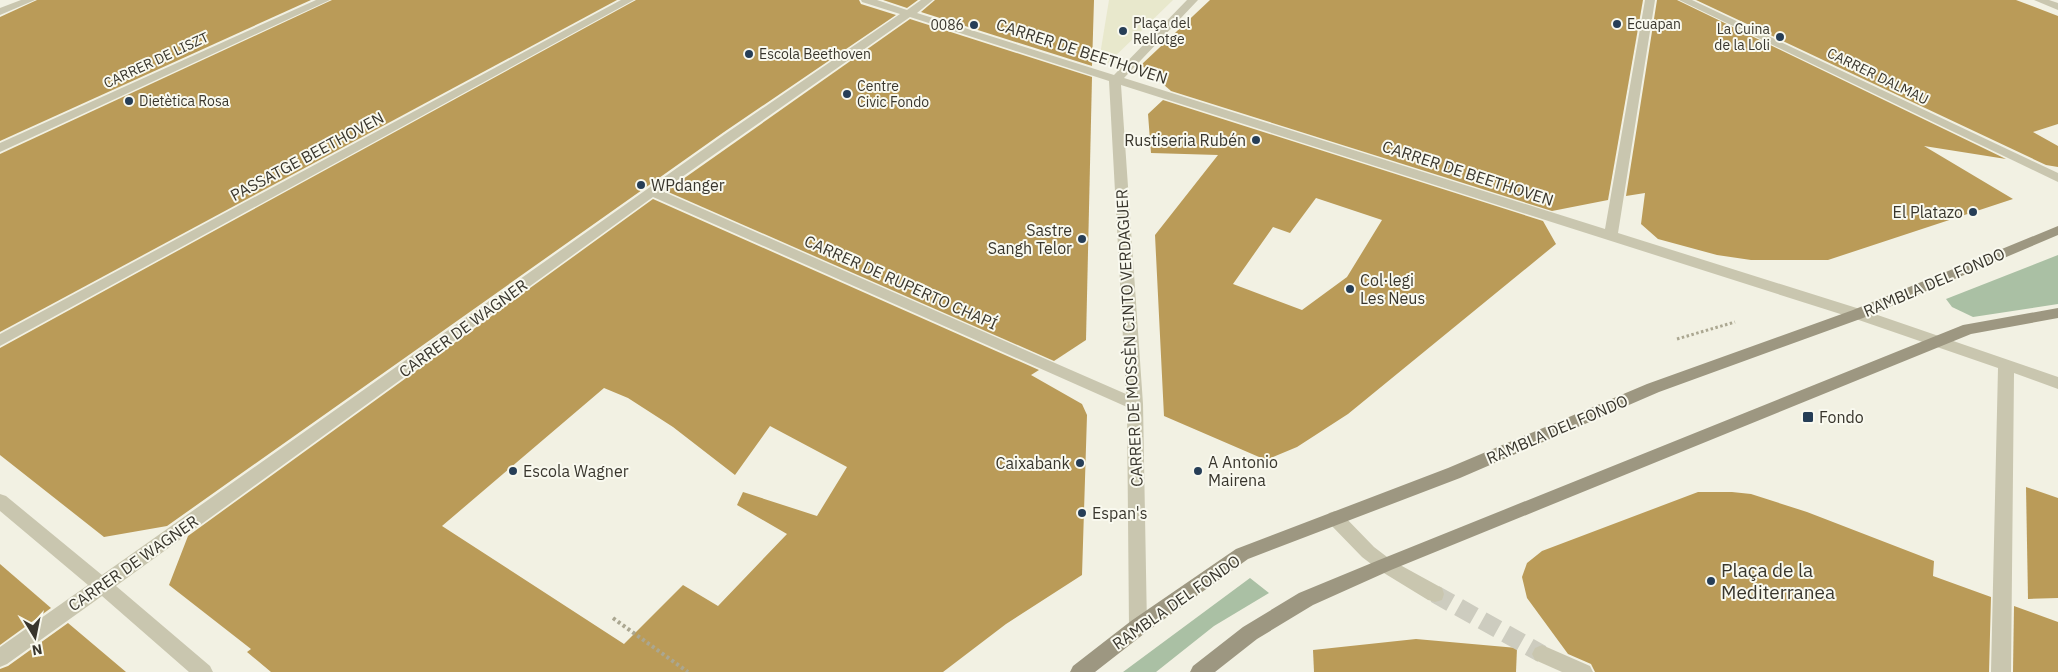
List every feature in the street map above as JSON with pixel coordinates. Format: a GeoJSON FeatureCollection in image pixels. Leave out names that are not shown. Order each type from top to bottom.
{"type":"FeatureCollection","features":[{"type":"Feature","properties":{"kind":"street"},"geometry":{"type":"LineString","coordinates":[[0,12],[30,0]]}},
{"type":"Feature","properties":{"kind":"street","name":"CARRER DE LISZT"},"geometry":{"type":"LineString","coordinates":[[0,148],[325,0]]}},
{"type":"Feature","properties":{"kind":"street","name":"PASSATGE BEETHOVEN"},"geometry":{"type":"LineString","coordinates":[[0,341],[629,0]]}},
{"type":"Feature","properties":{"kind":"street","name":"CARRER DE BEETHOVEN"},"geometry":{"type":"LineString","coordinates":[[866,0],[1858,314],[2058,383]]}},
{"type":"Feature","properties":{"kind":"street","name":"CARRER DE WAGNER"},"geometry":{"type":"LineString","coordinates":[[0,658],[652,192],[928,0]]}},
{"type":"Feature","properties":{"kind":"street"},"geometry":{"type":"LineString","coordinates":[[1115,80],[1193,0]]}},
{"type":"Feature","properties":{"kind":"street"},"geometry":{"type":"LineString","coordinates":[[1611,236],[1650,0]]}},
{"type":"Feature","properties":{"kind":"street","name":"CARRER DALMAU"},"geometry":{"type":"LineString","coordinates":[[1684,0],[2058,178]]}},
{"type":"Feature","properties":{"kind":"street"},"geometry":{"type":"LineString","coordinates":[[2039,0],[2058,7]]}},
{"type":"Feature","properties":{"kind":"street","name":"CARRER DE MOSSÈN CINTO VERDAGUER"},"geometry":{"type":"LineString","coordinates":[[1115,80],[1135,404],[1138,626]]}},
{"type":"Feature","properties":{"kind":"street","name":"CARRER DE RUPERTO CHAPÍ"},"geometry":{"type":"LineString","coordinates":[[652,192],[1135,404]]}},
{"type":"Feature","properties":{"kind":"street","name":"RAMBLA DEL FONDO"},"geometry":{"type":"LineString","coordinates":[[1080,672],[1138,626],[1242,554],[1454,473],[1652,388],[1858,314],[2058,230]]}},
{"type":"Feature","properties":{"kind":"street"},"geometry":{"type":"LineString","coordinates":[[1200,672],[1250,633],[1306,599],[1385,564],[1968,330],[2058,314]]}},
{"type":"Feature","properties":{"kind":"street"},"geometry":{"type":"LineString","coordinates":[[2001,672],[2006,366]]}},
{"type":"Feature","properties":{"kind":"street"},"geometry":{"type":"LineString","coordinates":[[0,501],[203,672]]}},
{"type":"Feature","properties":{"kind":"street"},"geometry":{"type":"LineString","coordinates":[[1335,518],[1368,552],[1435,594]]}},
{"type":"Feature","properties":{"kind":"street"},"geometry":{"type":"LineString","coordinates":[[1542,654],[1583,672]]}},
{"type":"Feature","properties":{"kind":"path"},"geometry":{"type":"LineString","coordinates":[[1677,339],[1735,322]]}},
{"type":"Feature","properties":{"kind":"path"},"geometry":{"type":"LineString","coordinates":[[613,618],[688,672]]}},
{"type":"Feature","properties":{"kind":"shaded area","name":"Plaça del Rellotge"},"geometry":{"type":"Polygon","coordinates":[[[1109,0],[1173,0],[1107,64],[1099,61],[1109,0]]]}},
{"type":"Feature","properties":{"kind":"shaded area"},"geometry":{"type":"Polygon","coordinates":[[[2058,255],[2058,304],[1973,317],[1952,307],[1946,299],[2058,255]]]}},
{"type":"Feature","properties":{"kind":"shaded area"},"geometry":{"type":"Polygon","coordinates":[[[1250,578],[1269,593],[1214,626],[1156,672],[1123,672],[1250,578]]]}},
{"type":"Feature","properties":{"kind":"building"},"geometry":{"type":"Polygon","coordinates":[[[37,0],[311,0],[0,141],[0,17],[37,0]]]}},
{"type":"Feature","properties":{"kind":"building"},"geometry":{"type":"Polygon","coordinates":[[[332,0],[617,0],[0,332],[0,154],[332,0]]]}},
{"type":"Feature","properties":{"kind":"building"},"geometry":{"type":"Polygon","coordinates":[[[636,0],[859,0],[861,4],[896,15],[724,132],[167,526],[104,537],[0,455],[0,348],[636,0]]]}},
{"type":"Feature","properties":{"kind":"building"},"geometry":{"type":"Polygon","coordinates":[[[883,0],[918,0],[907,8],[883,0]]]}},
{"type":"Feature","properties":{"kind":"building"},"geometry":{"type":"Polygon","coordinates":[[[935,0],[1094,0],[1092,66],[921,12],[935,0]]]}},
{"type":"Feature","properties":{"kind":"building"},"geometry":{"type":"Polygon","coordinates":[[[1210,0],[1643,0],[1608,200],[1552,211],[1171,91],[1141,65],[1210,0]]]}},
{"type":"Feature","properties":{"kind":"building"},"geometry":{"type":"Polygon","coordinates":[[[1657,0],[1677,0],[2006,159],[1924,146],[2013,199],[1828,260],[1751,260],[1717,255],[1658,239],[1641,224],[1645,193],[1626,196],[1657,0]]]}},
{"type":"Feature","properties":{"kind":"building"},"geometry":{"type":"Polygon","coordinates":[[[1696,0],[2016,0],[2058,16],[2058,124],[2033,132],[2058,146],[2058,167],[2046,165],[1696,0]]]}},
{"type":"Feature","properties":{"kind":"building"},"geometry":{"type":"Polygon","coordinates":[[[910,19],[1092,77],[1086,340],[1054,361],[666,191],[910,19]]]}},
{"type":"Feature","properties":{"kind":"building"},"geometry":{"type":"Polygon","coordinates":[[[1163,100],[1543,221],[1556,244],[1348,414],[1297,447],[1266,460],[1164,416],[1155,235],[1218,155],[1151,153],[1148,114],[1163,100]],[[1316,198],[1290,233],[1273,227],[1233,284],[1302,310],[1347,277],[1382,220],[1316,198]]]}},
{"type":"Feature","properties":{"kind":"building"},"geometry":{"type":"Polygon","coordinates":[[[653,199],[1039,370],[1031,375],[1082,404],[1087,415],[1082,575],[1006,624],[943,672],[271,672],[247,652],[251,649],[169,585],[188,536],[653,199]],[[604,388],[442,526],[624,644],[683,585],[718,606],[787,534],[737,505],[743,492],[817,516],[847,467],[770,426],[735,475],[673,427],[628,398],[604,388]]]}},
{"type":"Feature","properties":{"kind":"building"},"geometry":{"type":"Polygon","coordinates":[[[2026,487],[2058,498],[2058,598],[2028,599],[2026,487]]]}},
{"type":"Feature","properties":{"kind":"building","name":"Plaça de la Mediterranea"},"geometry":{"type":"Polygon","coordinates":[[[1698,492],[1751,494],[1807,512],[1934,561],[1933,576],[1991,597],[1989,672],[1595,672],[1591,664],[1568,654],[1527,598],[1522,577],[1527,563],[1542,551],[1698,492]]]}},
{"type":"Feature","properties":{"kind":"building"},"geometry":{"type":"Polygon","coordinates":[[[0,564],[51,608],[0,645],[0,564]]]}},
{"type":"Feature","properties":{"kind":"building"},"geometry":{"type":"Polygon","coordinates":[[[2014,606],[2058,622],[2058,672],[2013,672],[2014,606]]]}},
{"type":"Feature","properties":{"kind":"building"},"geometry":{"type":"Polygon","coordinates":[[[68,623],[126,672],[0,672],[0,669],[8,666],[68,623]]]}},
{"type":"Feature","properties":{"kind":"building"},"geometry":{"type":"Polygon","coordinates":[[[1416,639],[1517,648],[1516,672],[1314,672],[1313,650],[1416,639]]]}},
{"type":"Feature","properties":{"kind":"tunnel"},"geometry":{"type":"LineString","coordinates":[[1435,594],[1542,654]]}},
{"type":"Feature","properties":{"kind":"place","name":"Ecuapan"},"geometry":{"type":"Point","coordinates":[1617,24]}},
{"type":"Feature","properties":{"kind":"place","name":"0086"},"geometry":{"type":"Point","coordinates":[974,25]}},
{"type":"Feature","properties":{"kind":"place","name":"Plaça del Rellotge"},"geometry":{"type":"Point","coordinates":[1123,31]}},
{"type":"Feature","properties":{"kind":"place","name":"La Cuina de la Loli"},"geometry":{"type":"Point","coordinates":[1780,37]}},
{"type":"Feature","properties":{"kind":"place","name":"Escola Beethoven"},"geometry":{"type":"Point","coordinates":[749,54]}},
{"type":"Feature","properties":{"kind":"place","name":"Centre Civic Fondo"},"geometry":{"type":"Point","coordinates":[847,94]}},
{"type":"Feature","properties":{"kind":"place","name":"Dietètica Rosa"},"geometry":{"type":"Point","coordinates":[129,101]}},
{"type":"Feature","properties":{"kind":"place","name":"Rustiseria Rubén"},"geometry":{"type":"Point","coordinates":[1256,140]}},
{"type":"Feature","properties":{"kind":"place","name":"WPdanger"},"geometry":{"type":"Point","coordinates":[641,185]}},
{"type":"Feature","properties":{"kind":"place","name":"El Platazo"},"geometry":{"type":"Point","coordinates":[1973,212]}},
{"type":"Feature","properties":{"kind":"place","name":"Sastre Sangh Telor"},"geometry":{"type":"Point","coordinates":[1082,239]}},
{"type":"Feature","properties":{"kind":"place","name":"Col·legi Les Neus"},"geometry":{"type":"Point","coordinates":[1350,289]}},
{"type":"Feature","properties":{"kind":"place","name":"Fondo"},"geometry":{"type":"Point","coordinates":[1808,417]}},
{"type":"Feature","properties":{"kind":"place","name":"Caixabank"},"geometry":{"type":"Point","coordinates":[1080,463]}},
{"type":"Feature","properties":{"kind":"place","name":"Escola Wagner"},"geometry":{"type":"Point","coordinates":[513,471]}},
{"type":"Feature","properties":{"kind":"place","name":"A Antonio Mairena"},"geometry":{"type":"Point","coordinates":[1198,471]}},
{"type":"Feature","properties":{"kind":"place","name":"Espan's"},"geometry":{"type":"Point","coordinates":[1082,513]}},
{"type":"Feature","properties":{"kind":"place","name":"Plaça de la Mediterranea"},"geometry":{"type":"Point","coordinates":[1711,581]}}]}
